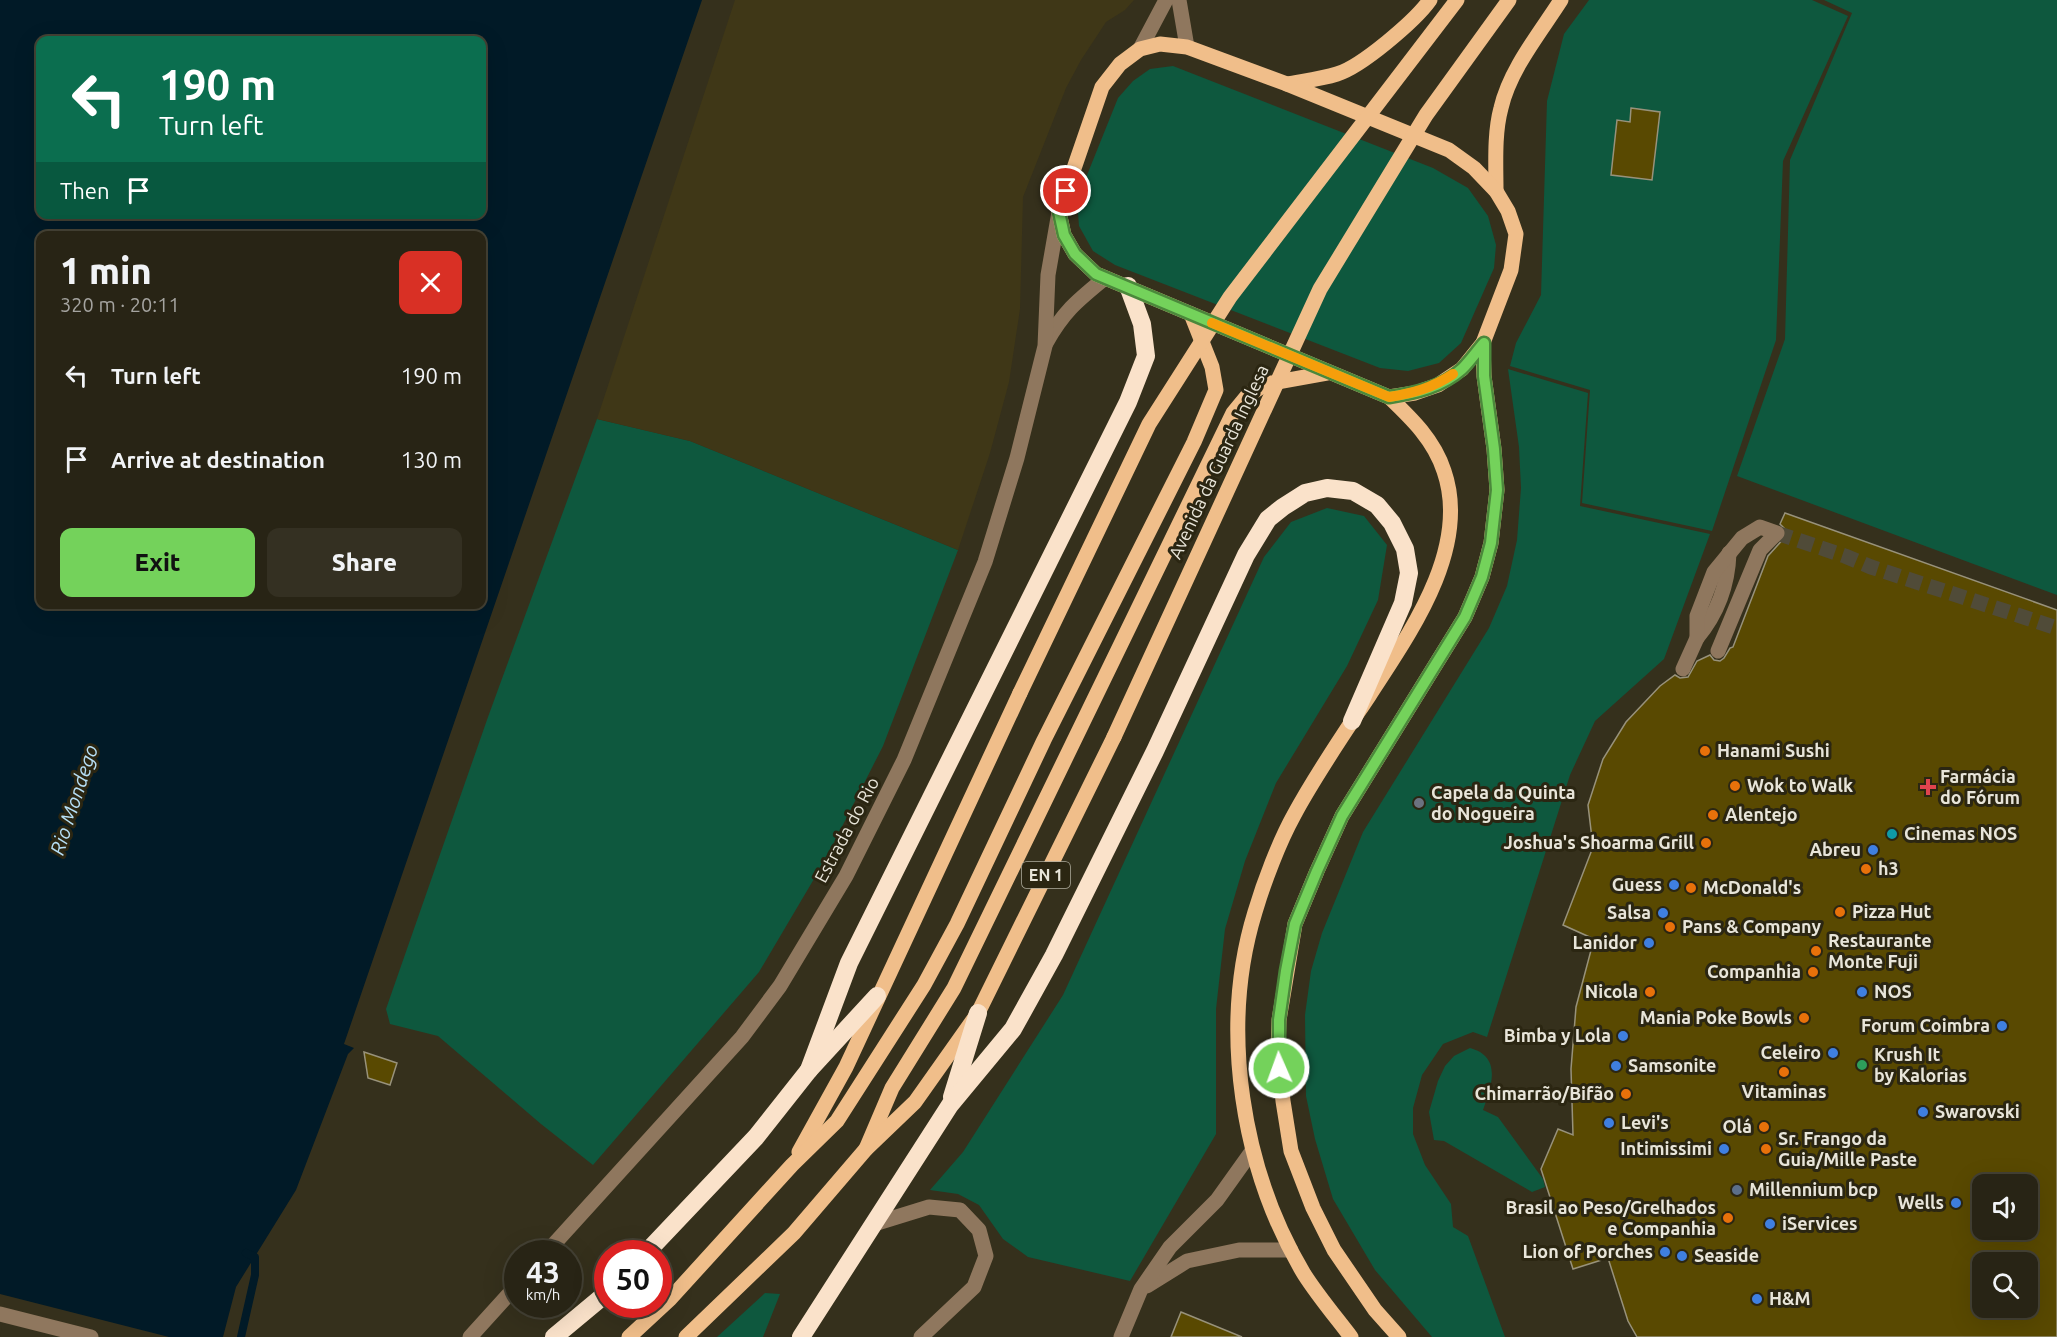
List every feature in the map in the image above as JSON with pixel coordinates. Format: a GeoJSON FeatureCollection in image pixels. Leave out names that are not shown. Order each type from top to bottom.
{"type":"FeatureCollection","features":[{"type":"Feature","properties":{"kind":"highway"},"geometry":{"type":"LineString","coordinates":[[809,1070],[849,963],[1128,402],[1146,356],[1142,324],[1128,286]]}},
{"type":"Feature","properties":{"kind":"highway"},"geometry":{"type":"LineString","coordinates":[[801,1337],[950,1105],[1013,1029],[1054,955],[1155,752],[1246,555],[1268,519],[1305,493],[1327,488],[1353,491],[1377,505],[1392,523],[1405,549],[1409,573],[1403,603],[1352,721]]}},
{"type":"Feature","properties":{"kind":"highway"},"geometry":{"type":"LineString","coordinates":[[658,1240],[756,1137],[809,1070],[877,996]]}},
{"type":"Feature","properties":{"kind":"highway"},"geometry":{"type":"LineString","coordinates":[[950,1105],[978,1013]]}},
{"type":"Feature","properties":{"kind":"highway"},"geometry":{"type":"LineString","coordinates":[[554,1337],[594,1304]]}},
{"type":"Feature","properties":{"kind":"main road"},"geometry":{"type":"LineString","coordinates":[[1287,84],[1339,74],[1375,52],[1421,13],[1430,0]]}},
{"type":"Feature","properties":{"kind":"main road"},"geometry":{"type":"LineString","coordinates":[[792,1166],[846,1067],[877,996],[1149,424],[1230,297],[1457,0]]}},
{"type":"Feature","properties":{"kind":"main road","name":"Avenida da Guarda Inglesa"},"geometry":{"type":"LineString","coordinates":[[978,1013],[1114,737],[1320,289],[1426,115],[1509,0]]}},
{"type":"Feature","properties":{"kind":"main road"},"geometry":{"type":"LineString","coordinates":[[1496,191],[1496,159],[1501,108],[1514,73],[1561,0]]}},
{"type":"Feature","properties":{"kind":"main road"},"geometry":{"type":"LineString","coordinates":[[1350,1337],[1306,1276],[1291,1250],[1275,1216],[1252,1151],[1241,1095],[1238,1034],[1242,971],[1254,912],[1293,816],[1415,625],[1437,578],[1447,546],[1450,505],[1445,473],[1436,450],[1417,424],[1389,397],[1096,274],[1075,254],[1064,235],[1059,212],[1102,87],[1120,64],[1140,49],[1160,44],[1187,46],[1449,150],[1474,168],[1496,191],[1508,211],[1516,234],[1512,270],[1484,343],[1462,369],[1438,385],[1415,393],[1389,397]]}},
{"type":"Feature","properties":{"kind":"main road"},"geometry":{"type":"LineString","coordinates":[[629,1337],[670,1299],[792,1166],[837,1121],[924,985],[957,924],[1044,740],[1194,442],[1216,390],[1212,367],[1191,314]]}},
{"type":"Feature","properties":{"kind":"main road"},"geometry":{"type":"LineString","coordinates":[[1399,1337],[1375,1310],[1334,1250],[1313,1208],[1292,1151],[1283,1101],[1278,1052],[1279,1020],[1295,924],[1342,816],[1465,617],[1482,577],[1491,543],[1497,490],[1484,376],[1484,343]]}},
{"type":"Feature","properties":{"kind":"main road"},"geometry":{"type":"LineString","coordinates":[[866,1149],[892,1088],[954,988],[1233,413],[1247,396],[1266,384],[1328,373]]}},
{"type":"Feature","properties":{"kind":"main road"},"geometry":{"type":"LineString","coordinates":[[686,1337],[794,1233],[866,1149],[915,1102],[978,1013]]}},
{"type":"Feature","properties":{"kind":"street"},"geometry":{"type":"LineString","coordinates":[[1140,49],[1166,0]]}},
{"type":"Feature","properties":{"kind":"street"},"geometry":{"type":"LineString","coordinates":[[1179,0],[1187,46]]}},
{"type":"Feature","properties":{"kind":"street","name":"Estrada do Rio"},"geometry":{"type":"LineString","coordinates":[[558,1240],[742,1037],[780,986],[846,876],[904,760],[985,562],[1017,458],[1045,346],[1048,275],[1059,212]]}},
{"type":"Feature","properties":{"kind":"street","name":"Estrada do Rio"},"geometry":{"type":"LineString","coordinates":[[1045,346],[1059,319],[1074,303],[1105,278]]}},
{"type":"Feature","properties":{"kind":"street"},"geometry":{"type":"LineString","coordinates":[[1683,669],[1697,638],[1697,616],[1714,572],[1742,538],[1760,527],[1777,532],[1760,550],[1718,651]]}},
{"type":"Feature","properties":{"kind":"street"},"geometry":{"type":"LineString","coordinates":[[1121,1337],[1142,1289],[1170,1247],[1217,1200],[1252,1151]]}},
{"type":"Feature","properties":{"kind":"street"},"geometry":{"type":"LineString","coordinates":[[874,1224],[929,1207],[960,1209],[979,1230],[986,1256],[974,1287],[921,1337]]}},
{"type":"Feature","properties":{"kind":"street"},"geometry":{"type":"LineString","coordinates":[[1142,1289],[1186,1261],[1239,1250],[1291,1250]]}},
{"type":"Feature","properties":{"kind":"street"},"geometry":{"type":"LineString","coordinates":[[470,1337],[504,1299]]}},
{"type":"Feature","properties":{"kind":"street"},"geometry":{"type":"LineString","coordinates":[[0,1314],[91,1337]]}},
{"type":"Feature","properties":{"kind":"green space"},"geometry":{"type":"Polygon","coordinates":[[[1589,0],[1812,0],[1848,16],[1783,161],[1776,340],[1712,531],[1582,503],[1590,390],[1510,366],[1516,343],[1541,295],[1547,101],[1564,34],[1589,0]]]}},
{"type":"Feature","properties":{"kind":"green space"},"geometry":{"type":"Polygon","coordinates":[[[1824,0],[2057,0],[2057,595],[1737,476],[1785,339],[1790,160],[1852,13],[1824,0]]]}},
{"type":"Feature","properties":{"kind":"green space"},"geometry":{"type":"Polygon","coordinates":[[[1173,66],[1433,168],[1468,188],[1488,216],[1496,245],[1494,268],[1461,343],[1439,363],[1408,371],[1380,368],[1115,265],[1093,251],[1079,226],[1077,200],[1118,98],[1133,81],[1150,69],[1173,66]]]}},
{"type":"Feature","properties":{"kind":"green space"},"geometry":{"type":"Polygon","coordinates":[[[1508,369],[1588,393],[1580,506],[1710,534],[1664,659],[1595,721],[1570,775],[1487,1037],[1473,1032],[1443,1044],[1422,1075],[1413,1108],[1413,1134],[1425,1165],[1451,1204],[1453,1227],[1468,1236],[1505,1337],[1432,1337],[1375,1270],[1333,1199],[1315,1139],[1306,1096],[1305,1015],[1311,971],[1322,933],[1363,832],[1489,628],[1507,586],[1517,540],[1521,488],[1519,447],[1508,369]]]}},
{"type":"Feature","properties":{"kind":"green space"},"geometry":{"type":"Polygon","coordinates":[[[597,419],[690,441],[958,550],[883,746],[824,862],[759,972],[593,1165],[438,1036],[390,1024],[386,1009],[488,717],[597,419]]]}},
{"type":"Feature","properties":{"kind":"green space"},"geometry":{"type":"Polygon","coordinates":[[[1327,508],[1364,516],[1387,545],[1378,600],[1347,666],[1276,783],[1245,861],[1225,929],[1216,1009],[1216,1134],[1130,1281],[1028,1257],[1003,1239],[979,1205],[958,1194],[930,1190],[963,1152],[1063,995],[1264,557],[1291,522],[1327,508]]]}},
{"type":"Feature","properties":{"kind":"green space"},"geometry":{"type":"Polygon","coordinates":[[[1470,1048],[1487,1058],[1491,1066],[1491,1083],[1483,1110],[1498,1117],[1543,1179],[1545,1187],[1532,1192],[1444,1141],[1434,1140],[1429,1112],[1438,1081],[1445,1066],[1454,1056],[1470,1048]]]}},
{"type":"Feature","properties":{"kind":"green space"},"geometry":{"type":"Polygon","coordinates":[[[765,1293],[780,1294],[763,1337],[717,1337],[765,1293]]]}},
{"type":"Feature","properties":{"kind":"sand"},"geometry":{"type":"Polygon","coordinates":[[[735,0],[1134,0],[1125,10],[1106,22],[1081,60],[1066,88],[1023,197],[1020,309],[1009,382],[990,453],[958,550],[690,441],[597,419],[735,0]]]}},
{"type":"Feature","properties":{"kind":"water","name":"Rio Mondego"},"geometry":{"type":"Polygon","coordinates":[[[0,0],[702,0],[344,1044],[354,1048],[348,1054],[296,1190],[236,1287],[223,1337],[145,1337],[0,1302],[0,0]]]}},
{"type":"Feature","properties":{"kind":"pier"},"geometry":{"type":"Polygon","coordinates":[[[0,1294],[169,1337],[75,1337],[76,1319],[68,1337],[0,1337],[5,1308],[4,1303],[0,1305],[0,1294]]]}},
{"type":"Feature","properties":{"kind":"building"},"geometry":{"type":"Polygon","coordinates":[[[1631,108],[1660,112],[1652,180],[1611,175],[1617,120],[1630,122],[1631,108]]]}},
{"type":"Feature","properties":{"kind":"building"},"geometry":{"type":"Polygon","coordinates":[[[1785,513],[2057,610],[2057,1337],[1637,1337],[1628,1321],[1608,1258],[1573,1269],[1541,1169],[1558,1129],[1573,1135],[1571,1069],[1576,1007],[1594,939],[1563,925],[1593,847],[1588,805],[1603,759],[1626,722],[1660,686],[1675,675],[1680,678],[1688,677],[1697,661],[1710,655],[1714,660],[1720,661],[1733,647],[1768,556],[1786,536],[1786,530],[1780,524],[1785,513]]]}},
{"type":"Feature","properties":{"kind":"building"},"geometry":{"type":"Polygon","coordinates":[[[364,1052],[397,1063],[390,1085],[368,1078],[364,1052]]]}},
{"type":"Feature","properties":{"kind":"building"},"geometry":{"type":"Polygon","coordinates":[[[1181,1312],[1242,1337],[1171,1337],[1181,1312]]]}},
{"type":"Feature","properties":{"kind":"waterway"},"geometry":{"type":"LineString","coordinates":[[241,1337],[255,1275],[255,1257],[246,1253]]}},
{"type":"Feature","properties":{"kind":"tunnel"},"geometry":{"type":"LineString","coordinates":[[1777,533],[1871,567],[2057,628]]}},
{"type":"Feature","properties":{"kind":"slow traffic"},"geometry":{"type":"LineString","coordinates":[[1212,323],[1389,397],[1415,393],[1438,385],[1453,374]]}},
{"type":"Feature","properties":{"kind":"place","name":"Hanami Sushi"},"geometry":{"type":"Point","coordinates":[1705,751]}},
{"type":"Feature","properties":{"kind":"place","name":"Wok to Walk"},"geometry":{"type":"Point","coordinates":[1735,786]}},
{"type":"Feature","properties":{"kind":"place","name":"Farmácia do Fórum"},"geometry":{"type":"Point","coordinates":[1928,787]}},
{"type":"Feature","properties":{"kind":"place","name":"Capela da Quinta do Nogueira"},"geometry":{"type":"Point","coordinates":[1419,803]}},
{"type":"Feature","properties":{"kind":"place","name":"Alentejo"},"geometry":{"type":"Point","coordinates":[1713,815]}},
{"type":"Feature","properties":{"kind":"place","name":"Cinemas NOS"},"geometry":{"type":"Point","coordinates":[1892,834]}},
{"type":"Feature","properties":{"kind":"place","name":"Joshua's Shoarma Grill"},"geometry":{"type":"Point","coordinates":[1706,843]}},
{"type":"Feature","properties":{"kind":"place","name":"Abreu"},"geometry":{"type":"Point","coordinates":[1873,850]}},
{"type":"Feature","properties":{"kind":"place","name":"h3"},"geometry":{"type":"Point","coordinates":[1866,869]}},
{"type":"Feature","properties":{"kind":"place","name":"Guess"},"geometry":{"type":"Point","coordinates":[1674,885]}},
{"type":"Feature","properties":{"kind":"place","name":"McDonald's"},"geometry":{"type":"Point","coordinates":[1691,888]}},
{"type":"Feature","properties":{"kind":"place","name":"Pizza Hut"},"geometry":{"type":"Point","coordinates":[1840,912]}},
{"type":"Feature","properties":{"kind":"place","name":"Salsa"},"geometry":{"type":"Point","coordinates":[1663,913]}},
{"type":"Feature","properties":{"kind":"place","name":"Pans & Company"},"geometry":{"type":"Point","coordinates":[1670,927]}},
{"type":"Feature","properties":{"kind":"place","name":"Lanidor"},"geometry":{"type":"Point","coordinates":[1649,943]}},
{"type":"Feature","properties":{"kind":"place","name":"Restaurante Monte Fuji"},"geometry":{"type":"Point","coordinates":[1816,951]}},
{"type":"Feature","properties":{"kind":"place","name":"Companhia"},"geometry":{"type":"Point","coordinates":[1813,972]}},
{"type":"Feature","properties":{"kind":"place","name":"Nicola"},"geometry":{"type":"Point","coordinates":[1650,992]}},
{"type":"Feature","properties":{"kind":"place","name":"NOS"},"geometry":{"type":"Point","coordinates":[1862,992]}},
{"type":"Feature","properties":{"kind":"place","name":"Mania Poke Bowls"},"geometry":{"type":"Point","coordinates":[1804,1018]}},
{"type":"Feature","properties":{"kind":"place","name":"Forum Coimbra"},"geometry":{"type":"Point","coordinates":[2002,1026]}},
{"type":"Feature","properties":{"kind":"place","name":"Bimba y Lola"},"geometry":{"type":"Point","coordinates":[1623,1036]}},
{"type":"Feature","properties":{"kind":"place","name":"Celeiro"},"geometry":{"type":"Point","coordinates":[1833,1053]}},
{"type":"Feature","properties":{"kind":"place","name":"Krush It by Kalorias"},"geometry":{"type":"Point","coordinates":[1862,1065]}},
{"type":"Feature","properties":{"kind":"place","name":"Samsonite"},"geometry":{"type":"Point","coordinates":[1616,1066]}},
{"type":"Feature","properties":{"kind":"place","name":"Vitaminas"},"geometry":{"type":"Point","coordinates":[1784,1072]}},
{"type":"Feature","properties":{"kind":"place","name":"Chimarrão/Bifão"},"geometry":{"type":"Point","coordinates":[1626,1094]}},
{"type":"Feature","properties":{"kind":"place","name":"Swarovski"},"geometry":{"type":"Point","coordinates":[1923,1112]}},
{"type":"Feature","properties":{"kind":"place","name":"Levi's"},"geometry":{"type":"Point","coordinates":[1609,1123]}},
{"type":"Feature","properties":{"kind":"place","name":"Olá"},"geometry":{"type":"Point","coordinates":[1764,1127]}},
{"type":"Feature","properties":{"kind":"place","name":"Intimissimi"},"geometry":{"type":"Point","coordinates":[1724,1149]}},
{"type":"Feature","properties":{"kind":"place","name":"Sr. Frango da Guia/Mille Paste"},"geometry":{"type":"Point","coordinates":[1766,1149]}},
{"type":"Feature","properties":{"kind":"place","name":"Millennium bcp"},"geometry":{"type":"Point","coordinates":[1737,1190]}},
{"type":"Feature","properties":{"kind":"place","name":"Wells"},"geometry":{"type":"Point","coordinates":[1956,1203]}},
{"type":"Feature","properties":{"kind":"place","name":"Brasil ao Peso/Grelhados e Companhia"},"geometry":{"type":"Point","coordinates":[1728,1218]}},
{"type":"Feature","properties":{"kind":"place","name":"iServices"},"geometry":{"type":"Point","coordinates":[1770,1224]}},
{"type":"Feature","properties":{"kind":"place","name":"Lion of Porches"},"geometry":{"type":"Point","coordinates":[1665,1252]}},
{"type":"Feature","properties":{"kind":"place","name":"Seaside"},"geometry":{"type":"Point","coordinates":[1682,1256]}},
{"type":"Feature","properties":{"kind":"place","name":"H&M"},"geometry":{"type":"Point","coordinates":[1757,1299]}},
{"type":"Feature","properties":{"kind":"route"},"geometry":{"type":"LineString","coordinates":[[1066,191],[1059,212],[1064,235],[1075,254],[1096,274],[1389,397],[1415,393],[1438,385],[1462,369],[1484,343],[1484,376],[1497,490],[1491,543],[1482,577],[1465,617],[1342,816],[1295,924],[1279,1020],[1279,1068]]}}]}
